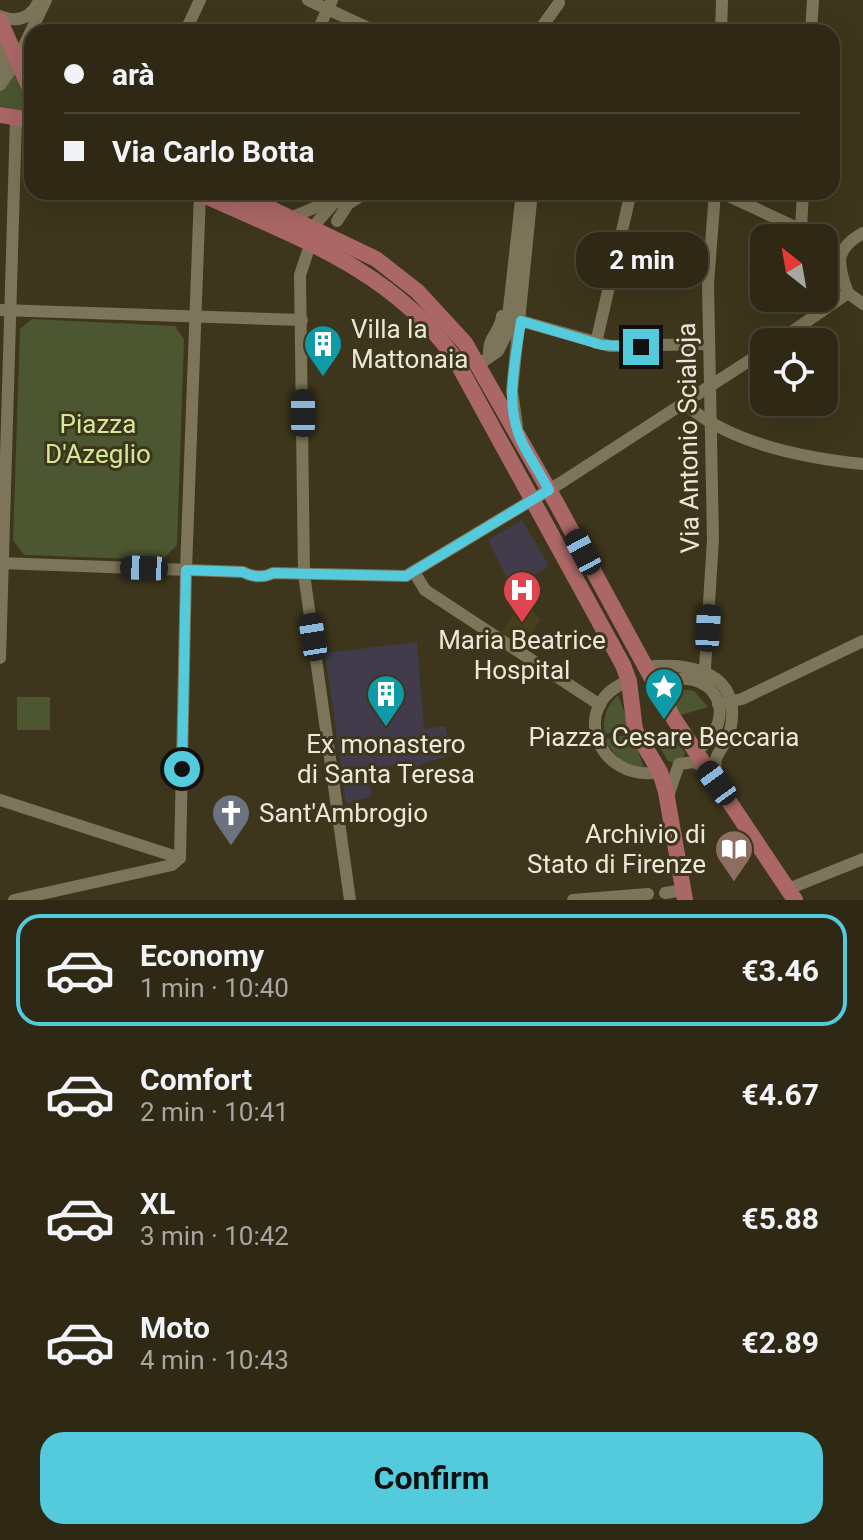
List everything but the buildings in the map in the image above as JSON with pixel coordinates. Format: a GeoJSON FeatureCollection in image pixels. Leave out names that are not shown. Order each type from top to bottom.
{"type":"FeatureCollection","features":[{"type":"Feature","properties":{"kind":"main road"},"geometry":{"type":"LineString","coordinates":[[2,23],[24,76]]}},
{"type":"Feature","properties":{"kind":"main road"},"geometry":{"type":"LineString","coordinates":[[217,200],[376,259],[404,279],[484,361],[520,437],[655,685],[695,752],[792,894]]}},
{"type":"Feature","properties":{"kind":"main road"},"geometry":{"type":"LineString","coordinates":[[253,200],[290,218],[408,305],[434,331],[464,373],[615,645],[629,681],[635,730],[660,772],[668,798],[685,895]]}},
{"type":"Feature","properties":{"kind":"street"},"geometry":{"type":"LineString","coordinates":[[0,71],[4,57],[2,23],[8,19],[24,18],[34,11],[39,0]]}},
{"type":"Feature","properties":{"kind":"street"},"geometry":{"type":"LineString","coordinates":[[34,24],[46,0]]}},
{"type":"Feature","properties":{"kind":"street"},"geometry":{"type":"LineString","coordinates":[[189,24],[200,0]]}},
{"type":"Feature","properties":{"kind":"street"},"geometry":{"type":"LineString","coordinates":[[308,0],[330,5],[363,24]]}},
{"type":"Feature","properties":{"kind":"street"},"geometry":{"type":"LineString","coordinates":[[721,24],[722,0]]}},
{"type":"Feature","properties":{"kind":"street"},"geometry":{"type":"LineString","coordinates":[[812,24],[813,0]]}},
{"type":"Feature","properties":{"kind":"street"},"geometry":{"type":"LineString","coordinates":[[544,24],[560,2]]}},
{"type":"Feature","properties":{"kind":"street"},"geometry":{"type":"LineString","coordinates":[[553,24],[560,2]]}},
{"type":"Feature","properties":{"kind":"street"},"geometry":{"type":"LineString","coordinates":[[321,24],[330,5]]}},
{"type":"Feature","properties":{"kind":"street"},"geometry":{"type":"LineString","coordinates":[[0,85],[24,46]]}},
{"type":"Feature","properties":{"kind":"street"},"geometry":{"type":"LineString","coordinates":[[0,658],[6,310],[16,118]]}},
{"type":"Feature","properties":{"kind":"street"},"geometry":{"type":"LineString","coordinates":[[14,900],[172,865],[180,854],[199,200]]}},
{"type":"Feature","properties":{"kind":"street"},"geometry":{"type":"LineString","coordinates":[[290,218],[338,200]]}},
{"type":"Feature","properties":{"kind":"street"},"geometry":{"type":"LineString","coordinates":[[342,200],[312,236],[300,275],[304,574],[343,851],[346,899]]}},
{"type":"Feature","properties":{"kind":"street"},"geometry":{"type":"LineString","coordinates":[[337,221],[344,200]]}},
{"type":"Feature","properties":{"kind":"street"},"geometry":{"type":"LineString","coordinates":[[484,361],[491,337],[502,322],[513,200]]}},
{"type":"Feature","properties":{"kind":"street"},"geometry":{"type":"LineString","coordinates":[[484,361],[498,351],[506,335],[521,200]]}},
{"type":"Feature","properties":{"kind":"street"},"geometry":{"type":"LineString","coordinates":[[520,437],[512,391],[531,200]]}},
{"type":"Feature","properties":{"kind":"street"},"geometry":{"type":"LineString","coordinates":[[596,343],[629,200]]}},
{"type":"Feature","properties":{"kind":"street","name":"Via Antonio Scialoja"},"geometry":{"type":"LineString","coordinates":[[705,678],[713,539],[708,270],[716,200]]}},
{"type":"Feature","properties":{"kind":"street"},"geometry":{"type":"LineString","coordinates":[[735,200],[790,224]]}},
{"type":"Feature","properties":{"kind":"street"},"geometry":{"type":"LineString","coordinates":[[801,224],[803,200]]}},
{"type":"Feature","properties":{"kind":"street"},"geometry":{"type":"LineString","coordinates":[[863,233],[847,242],[840,256],[848,293],[863,304]]}},
{"type":"Feature","properties":{"kind":"street"},"geometry":{"type":"LineString","coordinates":[[838,247],[842,249]]}},
{"type":"Feature","properties":{"kind":"street"},"geometry":{"type":"LineString","coordinates":[[797,328],[848,293]]}},
{"type":"Feature","properties":{"kind":"street"},"geometry":{"type":"LineString","coordinates":[[6,310],[196,316],[302,314]]}},
{"type":"Feature","properties":{"kind":"street"},"geometry":{"type":"LineString","coordinates":[[521,321],[596,343],[641,347],[709,344]]}},
{"type":"Feature","properties":{"kind":"street"},"geometry":{"type":"LineString","coordinates":[[2,563],[243,572],[267,576],[273,573],[410,574],[549,490],[750,360]]}},
{"type":"Feature","properties":{"kind":"street"},"geometry":{"type":"LineString","coordinates":[[685,404],[712,424],[787,451],[863,464]]}},
{"type":"Feature","properties":{"kind":"street"},"geometry":{"type":"LineString","coordinates":[[410,574],[425,590],[600,705]]}},
{"type":"Feature","properties":{"kind":"street"},"geometry":{"type":"LineString","coordinates":[[724,703],[742,699],[863,641]]}},
{"type":"Feature","properties":{"kind":"street"},"geometry":{"type":"LineString","coordinates":[[645,667],[683,665],[705,678],[713,693],[724,703],[730,732],[715,760],[712,776],[690,761],[679,764],[668,798]]}},
{"type":"Feature","properties":{"kind":"street"},"geometry":{"type":"LineString","coordinates":[[655,685],[680,677],[705,678]]}},
{"type":"Feature","properties":{"kind":"street"},"geometry":{"type":"LineString","coordinates":[[629,681],[613,688],[600,705],[596,732],[606,756],[626,770],[642,774],[660,772]]}},
{"type":"Feature","properties":{"kind":"street"},"geometry":{"type":"LineString","coordinates":[[695,752],[716,731],[724,703]]}},
{"type":"Feature","properties":{"kind":"street"},"geometry":{"type":"LineString","coordinates":[[0,800],[180,854]]}},
{"type":"Feature","properties":{"kind":"street"},"geometry":{"type":"LineString","coordinates":[[792,894],[863,859]]}},
{"type":"Feature","properties":{"kind":"street"},"geometry":{"type":"LineString","coordinates":[[665,893],[685,895]]}},
{"type":"Feature","properties":{"kind":"street"},"geometry":{"type":"LineString","coordinates":[[573,900],[648,894]]}},
{"type":"Feature","properties":{"kind":"shaded area"},"geometry":{"type":"Polygon","coordinates":[[[522,520],[549,566],[512,588],[488,540],[522,520]]]}},
{"type":"Feature","properties":{"kind":"shaded area","name":"Maria Beatrice Hospital"},"geometry":{"type":"Polygon","coordinates":[[[526,603],[541,620],[523,646],[502,632],[519,605],[524,607],[526,603]]]}},
{"type":"Feature","properties":{"kind":"shaded area","name":"Ex monastero di Santa Teresa"},"geometry":{"type":"Polygon","coordinates":[[[417,642],[424,729],[445,726],[452,755],[419,765],[419,769],[412,771],[409,761],[388,766],[390,776],[370,785],[372,796],[346,804],[325,653],[417,642]]]}},
{"type":"Feature","properties":{"kind":"green space"},"geometry":{"type":"Polygon","coordinates":[[[14,70],[24,87],[24,110],[0,106],[0,89],[14,70]]]}},
{"type":"Feature","properties":{"kind":"green space","name":"Piazza D'Azeglio"},"geometry":{"type":"Polygon","coordinates":[[[32,319],[175,326],[184,339],[177,545],[162,560],[24,555],[13,540],[20,329],[32,319]]]}},
{"type":"Feature","properties":{"kind":"green space"},"geometry":{"type":"Polygon","coordinates":[[[679,689],[694,691],[708,707],[681,715],[667,692],[679,689]]]}},
{"type":"Feature","properties":{"kind":"green space"},"geometry":{"type":"Polygon","coordinates":[[[618,695],[630,727],[605,734],[606,713],[618,695]]]}},
{"type":"Feature","properties":{"kind":"green space"},"geometry":{"type":"Polygon","coordinates":[[[17,697],[50,697],[50,730],[17,730],[17,697]]]}},
{"type":"Feature","properties":{"kind":"green space"},"geometry":{"type":"Polygon","coordinates":[[[632,734],[644,768],[641,770],[622,762],[605,742],[606,739],[632,734]]]}},
{"type":"Feature","properties":{"kind":"green space"},"geometry":{"type":"Polygon","coordinates":[[[674,735],[685,753],[682,760],[676,763],[668,761],[654,738],[674,735]]]}},
{"type":"Feature","properties":{"kind":"place","name":"Villa la Mattonaia"},"geometry":{"type":"Point","coordinates":[323,378]}},
{"type":"Feature","properties":{"kind":"place","name":"Maria Beatrice Hospital"},"geometry":{"type":"Point","coordinates":[522,624]}},
{"type":"Feature","properties":{"kind":"place","name":"Piazza Cesare Beccaria"},"geometry":{"type":"Point","coordinates":[664,721]}},
{"type":"Feature","properties":{"kind":"place","name":"Ex monastero di Santa Teresa"},"geometry":{"type":"Point","coordinates":[386,728]}},
{"type":"Feature","properties":{"kind":"place","name":"Sant'Ambrogio"},"geometry":{"type":"Point","coordinates":[231,847]}},
{"type":"Feature","properties":{"kind":"place","name":"Archivio di Stato di Firenze"},"geometry":{"type":"Point","coordinates":[734,883]}},
{"type":"Feature","properties":{"kind":"route"},"geometry":{"type":"LineString","coordinates":[[182,769],[186,570],[267,576],[273,573],[406,576],[549,490],[520,437],[513,410],[512,391],[521,321],[602,345],[641,347]]}}]}
